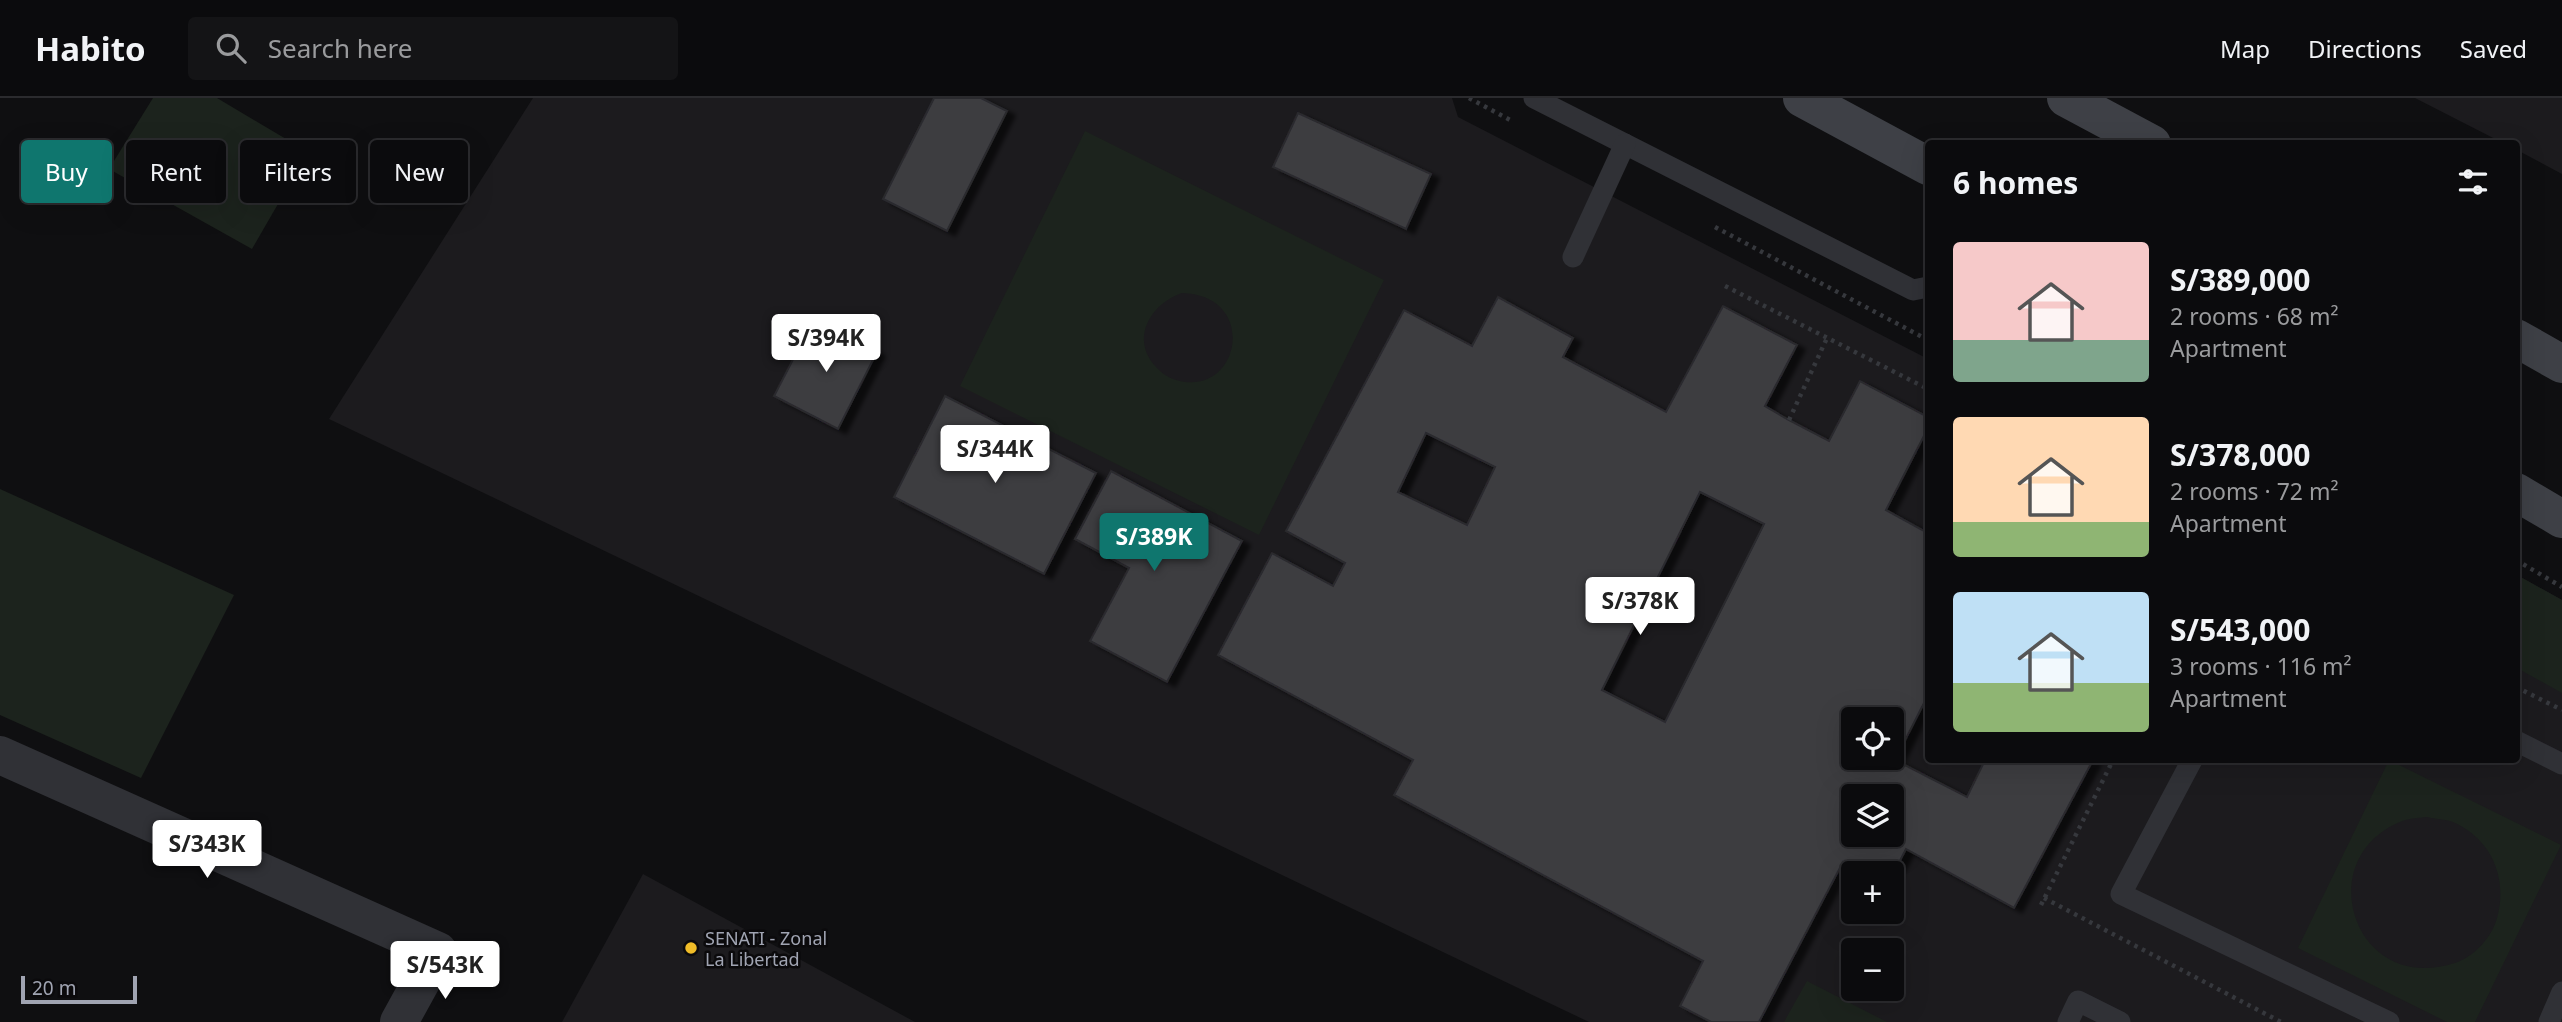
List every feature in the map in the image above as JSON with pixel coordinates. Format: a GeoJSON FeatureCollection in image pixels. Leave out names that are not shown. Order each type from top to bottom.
{"type":"FeatureCollection","features":[{"type":"Feature","properties":{"kind":"street"},"geometry":{"type":"LineString","coordinates":[[1802,98],[1925,164]]}},
{"type":"Feature","properties":{"kind":"street"},"geometry":{"type":"LineString","coordinates":[[2066,98],[2145,140]]}},
{"type":"Feature","properties":{"kind":"street"},"geometry":{"type":"LineString","coordinates":[[2520,340],[2562,364]]}},
{"type":"Feature","properties":{"kind":"street"},"geometry":{"type":"LineString","coordinates":[[2520,494],[2562,519]]}},
{"type":"Feature","properties":{"kind":"street"},"geometry":{"type":"LineString","coordinates":[[0,755],[438,951],[399,1022]]}},
{"type":"Feature","properties":{"kind":"lane"},"geometry":{"type":"LineString","coordinates":[[1534,98],[1923,292]]}},
{"type":"Feature","properties":{"kind":"lane"},"geometry":{"type":"LineString","coordinates":[[1573,257],[1625,144]]}},
{"type":"Feature","properties":{"kind":"lane"},"geometry":{"type":"LineString","coordinates":[[2520,743],[2562,764]]}},
{"type":"Feature","properties":{"kind":"lane"},"geometry":{"type":"LineString","coordinates":[[2190,763],[2121,894],[2389,1022]]}},
{"type":"Feature","properties":{"kind":"lane"},"geometry":{"type":"LineString","coordinates":[[2549,1022],[2562,992]]}},
{"type":"Feature","properties":{"kind":"lane"},"geometry":{"type":"LineString","coordinates":[[2068,1022],[2078,1001],[2120,1022]]}},
{"type":"Feature","properties":{"kind":"path"},"geometry":{"type":"LineString","coordinates":[[1725,286],[1925,387]]}},
{"type":"Feature","properties":{"kind":"path"},"geometry":{"type":"LineString","coordinates":[[1789,420],[1827,338]]}},
{"type":"Feature","properties":{"kind":"path"},"geometry":{"type":"LineString","coordinates":[[2520,563],[2562,587]]}},
{"type":"Feature","properties":{"kind":"path"},"geometry":{"type":"LineString","coordinates":[[2520,689],[2562,710]]}},
{"type":"Feature","properties":{"kind":"path"},"geometry":{"type":"LineString","coordinates":[[2041,905],[2112,763]]}},
{"type":"Feature","properties":{"kind":"path"},"geometry":{"type":"LineString","coordinates":[[2044,898],[2281,1022]]}},
{"type":"Feature","properties":{"kind":"shaded area"},"geometry":{"type":"Polygon","coordinates":[[[153,98],[217,98],[288,140],[240,140],[240,203],[279,203],[252,249],[170,203],[226,203],[226,140],[127,140],[153,98]]]}},
{"type":"Feature","properties":{"kind":"shaded area"},"geometry":{"type":"Polygon","coordinates":[[[533,98],[1452,98],[1458,117],[1925,357],[1925,763],[2520,763],[2520,577],[2562,600],[2562,1022],[1589,1022],[329,419],[533,98]]]}},
{"type":"Feature","properties":{"kind":"shaded area"},"geometry":{"type":"Polygon","coordinates":[[[2415,98],[2562,98],[2562,174],[2520,152],[2520,140],[2497,140],[2415,98]]]}},
{"type":"Feature","properties":{"kind":"shaded area"},"geometry":{"type":"Polygon","coordinates":[[[1085,131],[1384,280],[1259,535],[960,386],[1085,131]],[[1182,293],[1161,305],[1147,324],[1144,335],[1149,357],[1160,371],[1170,378],[1185,382],[1204,380],[1219,371],[1229,357],[1233,341],[1230,324],[1222,309],[1206,298],[1182,293]]]}},
{"type":"Feature","properties":{"kind":"shaded area"},"geometry":{"type":"Polygon","coordinates":[[[126,142],[126,179],[112,171],[112,164],[126,142]]]}},
{"type":"Feature","properties":{"kind":"shaded area"},"geometry":{"type":"Polygon","coordinates":[[[0,489],[234,595],[141,778],[0,715],[0,489]]]}},
{"type":"Feature","properties":{"kind":"shaded area"},"geometry":{"type":"Polygon","coordinates":[[[2520,577],[2562,600],[2562,693],[2520,670],[2520,577]]]}},
{"type":"Feature","properties":{"kind":"shaded area"},"geometry":{"type":"Polygon","coordinates":[[[2388,763],[2395,763],[2561,845],[2475,1022],[2447,1022],[2298,948],[2388,763]],[[2427,817],[2400,822],[2372,840],[2356,864],[2351,892],[2356,919],[2369,943],[2391,960],[2420,968],[2455,963],[2481,945],[2497,918],[2500,889],[2494,862],[2478,839],[2467,829],[2450,821],[2427,817]]]}},
{"type":"Feature","properties":{"kind":"shaded area","name":"SENATI - Zonal La Libertad"},"geometry":{"type":"Polygon","coordinates":[[[643,874],[915,1022],[562,1022],[643,874]]]}},
{"type":"Feature","properties":{"kind":"shaded area"},"geometry":{"type":"Polygon","coordinates":[[[1807,981],[1841,998],[1841,1001],[1887,1022],[1784,1022],[1807,981]]]}},
{"type":"Feature","properties":{"kind":"building"},"geometry":{"type":"Polygon","coordinates":[[[934,98],[981,98],[1007,111],[947,231],[883,199],[934,98]]]}},
{"type":"Feature","properties":{"kind":"building"},"geometry":{"type":"Polygon","coordinates":[[[1298,113],[1431,174],[1406,229],[1273,167],[1298,113]]]}},
{"type":"Feature","properties":{"kind":"building"},"geometry":{"type":"Polygon","coordinates":[[[1498,297],[1573,338],[1563,357],[1666,412],[1723,306],[1797,345],[1765,406],[1789,420],[1829,441],[1860,381],[1925,415],[1925,434],[1886,510],[1925,531],[1925,704],[1904,742],[1904,707],[1841,707],[1841,770],[1904,770],[1904,765],[1967,797],[1984,763],[2091,763],[2014,908],[1906,849],[1900,861],[1841,861],[1841,866],[1759,1022],[1711,1022],[1680,1006],[1703,961],[1394,795],[1413,760],[1218,655],[1272,553],[1333,586],[1345,563],[1286,531],[1404,310],[1472,346],[1498,297]],[[1426,433],[1398,492],[1467,525],[1495,467],[1426,433]],[[1700,492],[1602,690],[1665,722],[1764,524],[1700,492]]]}},
{"type":"Feature","properties":{"kind":"building"},"geometry":{"type":"Polygon","coordinates":[[[814,319],[877,352],[838,429],[774,396],[814,319]]]}},
{"type":"Feature","properties":{"kind":"building"},"geometry":{"type":"Polygon","coordinates":[[[945,396],[1096,473],[1044,574],[894,497],[945,396]]]}},
{"type":"Feature","properties":{"kind":"building"},"geometry":{"type":"Polygon","coordinates":[[[1111,471],[1242,541],[1167,682],[1090,641],[1129,568],[1075,539],[1111,471]]]}},
{"type":"Feature","properties":{"kind":"place","name":"SENATI - Zonal La Libertad"},"geometry":{"type":"Point","coordinates":[691,948]}}]}
